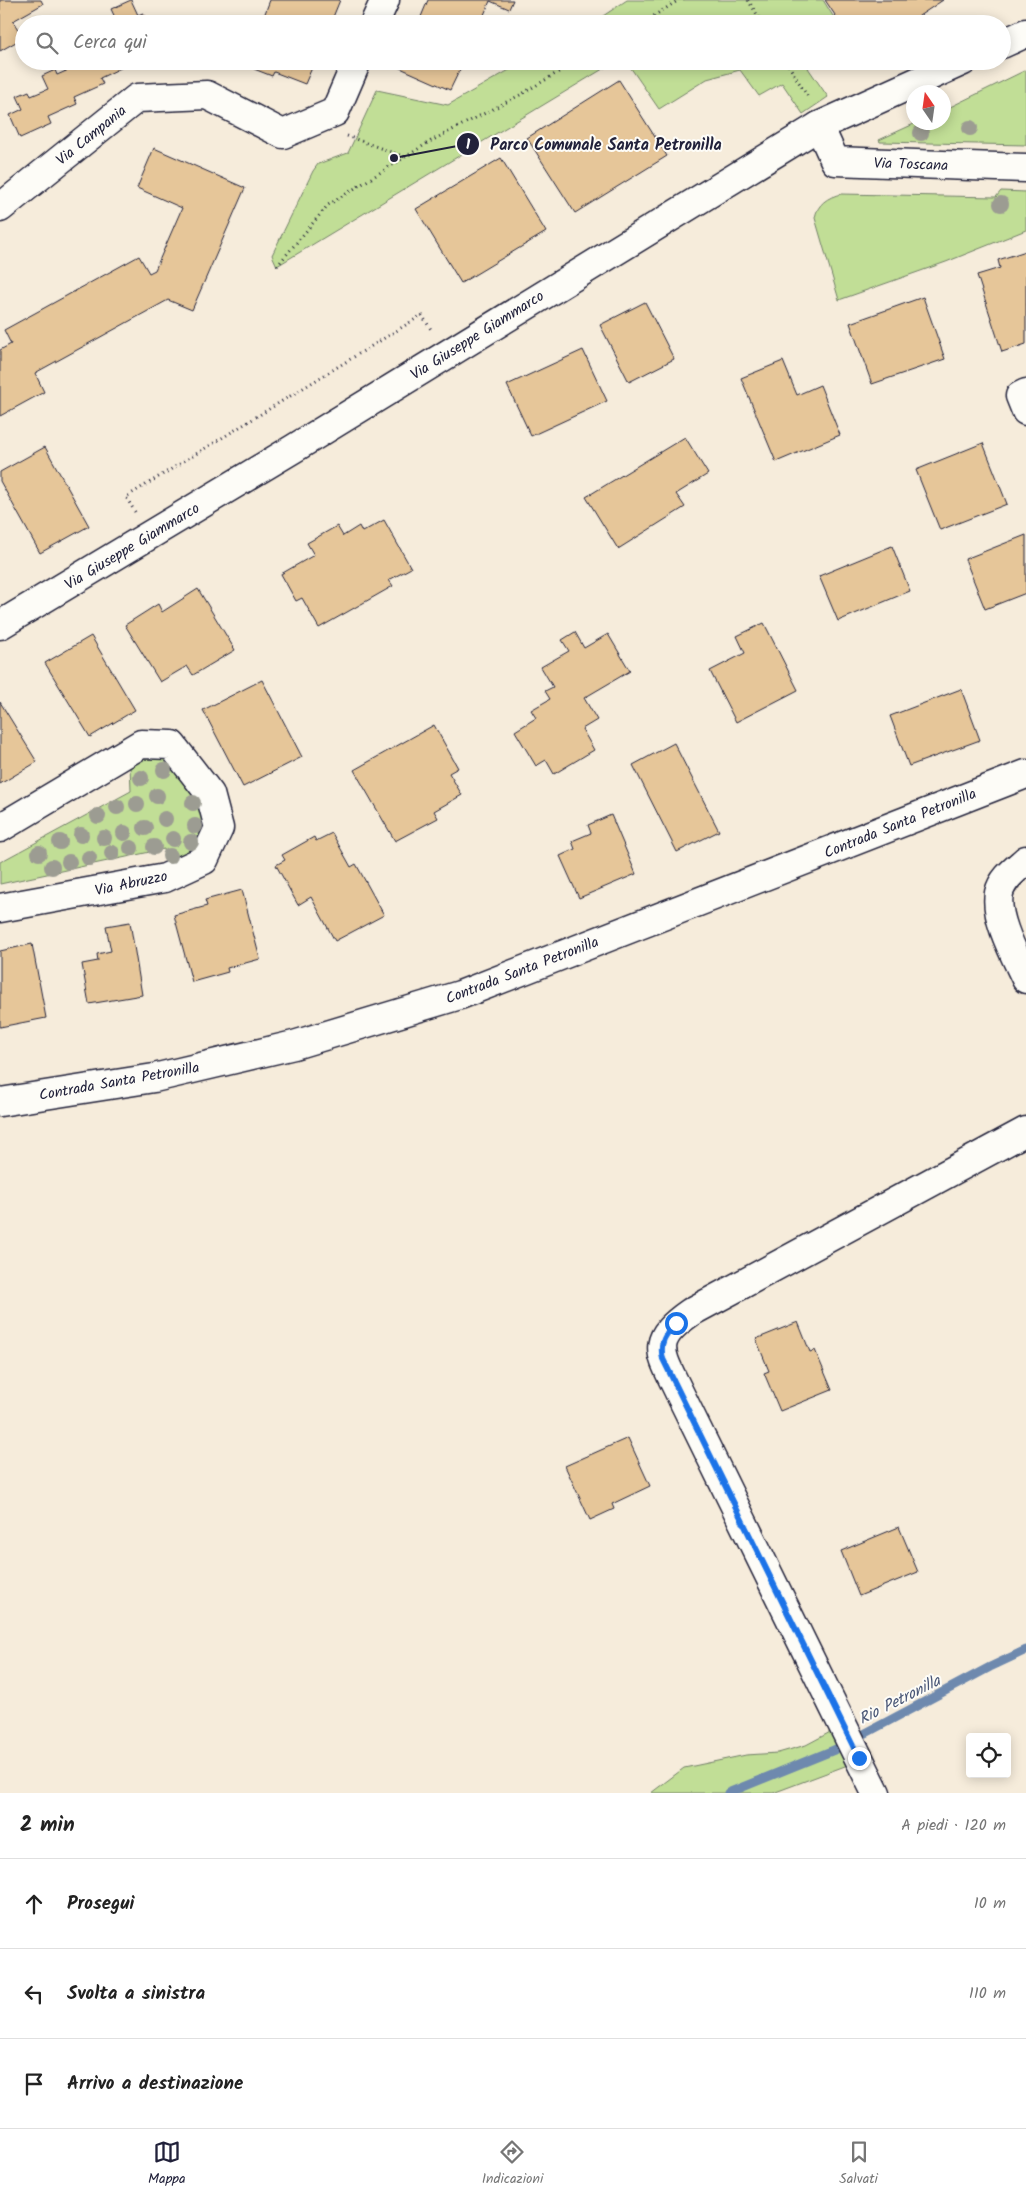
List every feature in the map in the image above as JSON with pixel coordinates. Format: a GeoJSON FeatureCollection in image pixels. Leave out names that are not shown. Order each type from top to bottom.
{"type":"FeatureCollection","features":[{"type":"Feature","properties":{"kind":"street"},"geometry":{"type":"LineString","coordinates":[[378,15],[384,0]]}},
{"type":"Feature","properties":{"kind":"street"},"geometry":{"type":"LineString","coordinates":[[1011,40],[1026,33]]}},
{"type":"Feature","properties":{"kind":"street","name":"Via Campania"},"geometry":{"type":"LineString","coordinates":[[0,208],[137,98],[207,95],[283,134],[334,112],[353,70]]}},
{"type":"Feature","properties":{"kind":"street","name":"Via Giuseppe Giammarco"},"geometry":{"type":"LineString","coordinates":[[0,625],[284,454],[816,116],[939,70]]}},
{"type":"Feature","properties":{"kind":"street","name":"Via Toscana"},"geometry":{"type":"LineString","coordinates":[[816,116],[836,161],[1026,168]]}},
{"type":"Feature","properties":{"kind":"street"},"geometry":{"type":"LineString","coordinates":[[1026,393],[1020,396],[1026,412]]}},
{"type":"Feature","properties":{"kind":"street","name":"Via Abruzzo"},"geometry":{"type":"LineString","coordinates":[[0,828],[141,744],[172,745],[210,794],[219,828],[204,860],[165,878],[0,908]]}},
{"type":"Feature","properties":{"kind":"street","name":"Contrada Santa Petronilla"},"geometry":{"type":"LineString","coordinates":[[0,1102],[154,1078],[294,1045],[460,995],[1026,774]]}},
{"type":"Feature","properties":{"kind":"street"},"geometry":{"type":"LineString","coordinates":[[1026,860],[1008,876],[999,892],[999,910],[1026,980]]}},
{"type":"Feature","properties":{"kind":"street"},"geometry":{"type":"LineString","coordinates":[[876,1793],[663,1359],[661,1348],[664,1336],[676,1323],[692,1312],[1026,1132]]}},
{"type":"Feature","properties":{"kind":"path"},"geometry":{"type":"LineString","coordinates":[[655,15],[679,0]]}},
{"type":"Feature","properties":{"kind":"path"},"geometry":{"type":"LineString","coordinates":[[748,0],[757,15]]}},
{"type":"Feature","properties":{"kind":"path"},"geometry":{"type":"LineString","coordinates":[[277,266],[328,204],[406,157],[561,70]]}},
{"type":"Feature","properties":{"kind":"path"},"geometry":{"type":"LineString","coordinates":[[791,70],[816,116]]}},
{"type":"Feature","properties":{"kind":"path"},"geometry":{"type":"LineString","coordinates":[[310,123],[406,157]]}},
{"type":"Feature","properties":{"kind":"green space"},"geometry":{"type":"Polygon","coordinates":[[[627,0],[823,0],[832,15],[604,15],[627,0]]]}},
{"type":"Feature","properties":{"kind":"green space"},"geometry":{"type":"Polygon","coordinates":[[[509,70],[601,70],[277,266],[272,255],[313,171],[318,164],[348,153],[377,90],[448,105],[509,70]]]}},
{"type":"Feature","properties":{"kind":"green space"},"geometry":{"type":"Polygon","coordinates":[[[632,70],[740,70],[707,79],[659,109],[632,70]]]}},
{"type":"Feature","properties":{"kind":"green space"},"geometry":{"type":"Polygon","coordinates":[[[740,70],[809,70],[828,97],[803,114],[782,83],[759,96],[740,70]]]}},
{"type":"Feature","properties":{"kind":"green space"},"geometry":{"type":"Polygon","coordinates":[[[1026,70],[1026,145],[880,142],[879,140],[906,128],[906,130],[951,130],[951,107],[1026,70]]]}},
{"type":"Feature","properties":{"kind":"green space"},"geometry":{"type":"Polygon","coordinates":[[[1001,191],[1026,192],[1026,230],[946,262],[839,300],[815,218],[818,209],[828,199],[841,194],[996,197],[1001,191]]]}},
{"type":"Feature","properties":{"kind":"green space"},"geometry":{"type":"Polygon","coordinates":[[[147,756],[170,758],[191,778],[207,824],[196,849],[166,863],[164,849],[0,884],[0,862],[131,791],[130,765],[147,756]]]}},
{"type":"Feature","properties":{"kind":"green space"},"geometry":{"type":"Polygon","coordinates":[[[836,1729],[853,1763],[773,1793],[651,1793],[684,1768],[746,1755],[778,1753],[806,1745],[836,1729]]]}},
{"type":"Feature","properties":{"kind":"building"},"geometry":{"type":"Polygon","coordinates":[[[0,0],[41,0],[43,4],[24,15],[15,15],[15,20],[13,21],[15,24],[15,43],[0,51],[0,0]]]}},
{"type":"Feature","properties":{"kind":"building"},"geometry":{"type":"Polygon","coordinates":[[[131,0],[138,15],[114,15],[111,9],[131,0]]]}},
{"type":"Feature","properties":{"kind":"building"},"geometry":{"type":"Polygon","coordinates":[[[270,0],[340,0],[334,15],[264,15],[270,0]]]}},
{"type":"Feature","properties":{"kind":"building"},"geometry":{"type":"Polygon","coordinates":[[[428,0],[513,0],[509,9],[490,1],[484,15],[422,15],[428,0]]]}},
{"type":"Feature","properties":{"kind":"building"},"geometry":{"type":"Polygon","coordinates":[[[825,0],[943,0],[920,15],[835,15],[825,0]]]}},
{"type":"Feature","properties":{"kind":"building"},"geometry":{"type":"Polygon","coordinates":[[[55,70],[57,75],[68,70],[117,70],[100,78],[103,84],[74,97],[77,104],[48,117],[51,124],[20,138],[10,115],[23,109],[17,96],[29,91],[31,96],[48,89],[42,76],[55,70]]]}},
{"type":"Feature","properties":{"kind":"building"},"geometry":{"type":"Polygon","coordinates":[[[257,70],[311,70],[305,84],[274,72],[272,76],[257,70]]]}},
{"type":"Feature","properties":{"kind":"building"},"geometry":{"type":"Polygon","coordinates":[[[405,70],[460,70],[450,90],[405,70]]]}},
{"type":"Feature","properties":{"kind":"building"},"geometry":{"type":"Polygon","coordinates":[[[619,80],[667,156],[575,213],[527,138],[619,80]]]}},
{"type":"Feature","properties":{"kind":"building"},"geometry":{"type":"Polygon","coordinates":[[[154,148],[245,188],[192,310],[168,300],[35,373],[44,392],[0,416],[0,350],[11,344],[4,330],[139,256],[149,273],[155,270],[182,208],[137,188],[154,148]]]}},
{"type":"Feature","properties":{"kind":"building"},"geometry":{"type":"Polygon","coordinates":[[[501,158],[546,232],[461,283],[416,209],[501,158]]]}},
{"type":"Feature","properties":{"kind":"building"},"geometry":{"type":"Polygon","coordinates":[[[1026,251],[1026,344],[1002,352],[977,275],[1000,268],[998,260],[1026,251]]]}},
{"type":"Feature","properties":{"kind":"building"},"geometry":{"type":"Polygon","coordinates":[[[923,297],[945,359],[872,384],[850,323],[923,297]]]}},
{"type":"Feature","properties":{"kind":"building"},"geometry":{"type":"Polygon","coordinates":[[[645,302],[674,359],[629,382],[600,325],[645,302]]]}},
{"type":"Feature","properties":{"kind":"building"},"geometry":{"type":"Polygon","coordinates":[[[583,350],[607,401],[531,436],[507,385],[583,350]]]}},
{"type":"Feature","properties":{"kind":"building"},"geometry":{"type":"Polygon","coordinates":[[[783,361],[797,395],[820,385],[840,435],[776,462],[741,378],[783,361]]]}},
{"type":"Feature","properties":{"kind":"building"},"geometry":{"type":"Polygon","coordinates":[[[685,437],[708,474],[676,494],[685,507],[618,549],[586,497],[685,437]]]}},
{"type":"Feature","properties":{"kind":"building"},"geometry":{"type":"Polygon","coordinates":[[[983,443],[1007,504],[940,530],[916,470],[983,443]]]}},
{"type":"Feature","properties":{"kind":"building"},"geometry":{"type":"Polygon","coordinates":[[[45,447],[89,526],[40,553],[0,481],[0,472],[45,447]]]}},
{"type":"Feature","properties":{"kind":"building"},"geometry":{"type":"Polygon","coordinates":[[[384,520],[411,568],[389,580],[393,586],[319,628],[302,598],[296,601],[281,574],[314,555],[307,543],[337,526],[343,536],[359,526],[362,532],[384,520]]]}},
{"type":"Feature","properties":{"kind":"building"},"geometry":{"type":"Polygon","coordinates":[[[1026,535],[1026,593],[985,609],[965,559],[1026,535]]]}},
{"type":"Feature","properties":{"kind":"building"},"geometry":{"type":"Polygon","coordinates":[[[892,546],[910,591],[838,621],[819,576],[892,546]]]}},
{"type":"Feature","properties":{"kind":"building"},"geometry":{"type":"Polygon","coordinates":[[[198,589],[235,650],[193,675],[187,666],[160,682],[125,625],[158,604],[162,612],[198,589]]]}},
{"type":"Feature","properties":{"kind":"building"},"geometry":{"type":"Polygon","coordinates":[[[764,623],[798,690],[736,722],[710,671],[745,653],[737,636],[764,623]]]}},
{"type":"Feature","properties":{"kind":"building"},"geometry":{"type":"Polygon","coordinates":[[[575,632],[584,648],[608,634],[630,671],[584,698],[597,720],[582,729],[594,750],[554,774],[546,760],[536,766],[515,731],[536,718],[531,710],[550,699],[545,691],[553,687],[541,667],[569,651],[562,640],[575,632]]]}},
{"type":"Feature","properties":{"kind":"building"},"geometry":{"type":"Polygon","coordinates":[[[91,636],[135,710],[90,737],[45,663],[91,636]]]}},
{"type":"Feature","properties":{"kind":"building"},"geometry":{"type":"Polygon","coordinates":[[[262,680],[302,757],[243,787],[203,710],[262,680]]]}},
{"type":"Feature","properties":{"kind":"building"},"geometry":{"type":"Polygon","coordinates":[[[961,689],[980,740],[909,766],[890,716],[961,689]]]}},
{"type":"Feature","properties":{"kind":"building"},"geometry":{"type":"Polygon","coordinates":[[[0,702],[37,762],[0,784],[0,702]]]}},
{"type":"Feature","properties":{"kind":"building"},"geometry":{"type":"Polygon","coordinates":[[[434,725],[458,768],[449,773],[462,795],[434,811],[438,818],[395,841],[354,770],[434,725]]]}},
{"type":"Feature","properties":{"kind":"building"},"geometry":{"type":"Polygon","coordinates":[[[674,743],[719,831],[677,852],[633,765],[674,743]]]}},
{"type":"Feature","properties":{"kind":"building"},"geometry":{"type":"Polygon","coordinates":[[[611,815],[636,874],[579,898],[560,856],[575,849],[572,841],[591,833],[588,825],[611,815]]]}},
{"type":"Feature","properties":{"kind":"building"},"geometry":{"type":"Polygon","coordinates":[[[332,833],[351,867],[356,864],[384,915],[335,941],[311,897],[298,905],[276,865],[285,860],[282,855],[314,837],[316,841],[332,833]]]}},
{"type":"Feature","properties":{"kind":"building"},"geometry":{"type":"Polygon","coordinates":[[[242,890],[260,959],[227,968],[228,972],[192,982],[174,915],[207,906],[205,900],[242,890]]]}},
{"type":"Feature","properties":{"kind":"building"},"geometry":{"type":"Polygon","coordinates":[[[130,922],[142,995],[89,1004],[82,964],[98,961],[97,954],[111,951],[106,926],[130,922]]]}},
{"type":"Feature","properties":{"kind":"building"},"geometry":{"type":"Polygon","coordinates":[[[32,944],[46,1018],[0,1027],[0,951],[32,944]]]}},
{"type":"Feature","properties":{"kind":"building"},"geometry":{"type":"Polygon","coordinates":[[[798,1322],[810,1352],[815,1350],[832,1390],[780,1411],[764,1373],[769,1371],[756,1339],[798,1322]]]}},
{"type":"Feature","properties":{"kind":"building"},"geometry":{"type":"Polygon","coordinates":[[[628,1438],[650,1486],[612,1504],[614,1509],[590,1520],[565,1466],[628,1438]]]}},
{"type":"Feature","properties":{"kind":"building"},"geometry":{"type":"Polygon","coordinates":[[[899,1527],[918,1572],[859,1596],[841,1551],[899,1527]]]}},
{"type":"Feature","properties":{"kind":"waterway","name":"Rio Petronilla"},"geometry":{"type":"LineString","coordinates":[[728,1793],[834,1750],[990,1667],[1026,1650]]}},
{"type":"Feature","properties":{"kind":"place","name":"Parco Comunale Santa Petronilla"},"geometry":{"type":"Point","coordinates":[394,158]}},
{"type":"Feature","properties":{"kind":"route"},"geometry":{"type":"LineString","coordinates":[[676,1323],[664,1336],[661,1348],[663,1359],[859,1758]]}}]}
